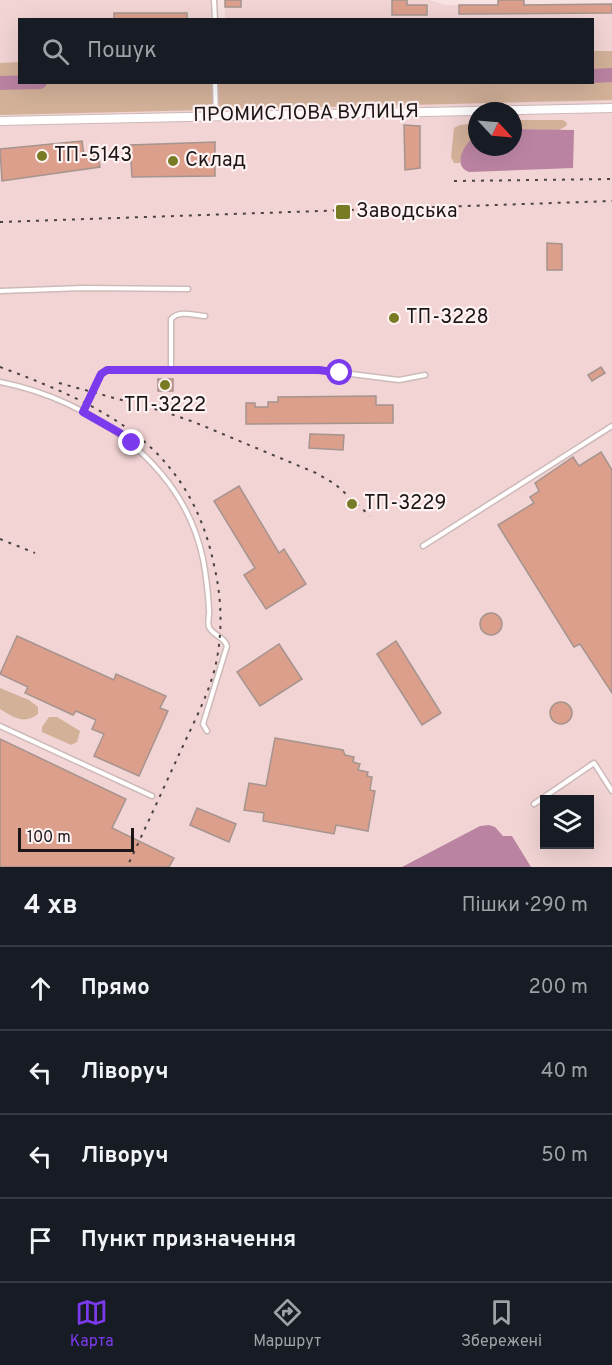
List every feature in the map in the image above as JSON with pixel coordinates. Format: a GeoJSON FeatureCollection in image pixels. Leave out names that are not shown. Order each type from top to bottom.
{"type":"FeatureCollection","features":[{"type":"Feature","properties":{"kind":"street","name":"ПРОМИСЛОВА ВУЛИЦЯ"},"geometry":{"type":"LineString","coordinates":[[0,121],[612,108]]}},
{"type":"Feature","properties":{"kind":"lane"},"geometry":{"type":"LineString","coordinates":[[214,0],[215,18]]}},
{"type":"Feature","properties":{"kind":"lane"},"geometry":{"type":"LineString","coordinates":[[215,84],[216,116]]}},
{"type":"Feature","properties":{"kind":"lane"},"geometry":{"type":"LineString","coordinates":[[0,291],[188,288]]}},
{"type":"Feature","properties":{"kind":"lane"},"geometry":{"type":"LineString","coordinates":[[171,370],[171,319],[174,315],[180,314],[205,316]]}},
{"type":"Feature","properties":{"kind":"lane"},"geometry":{"type":"LineString","coordinates":[[83,412],[103,372],[329,370],[399,380],[425,375]]}},
{"type":"Feature","properties":{"kind":"lane"},"geometry":{"type":"LineString","coordinates":[[0,382],[33,391],[83,412],[120,433],[170,485],[193,526],[203,559],[210,612],[208,625],[225,640],[227,646],[203,724],[207,731]]}},
{"type":"Feature","properties":{"kind":"lane"},"geometry":{"type":"LineString","coordinates":[[423,546],[612,426]]}},
{"type":"Feature","properties":{"kind":"lane"},"geometry":{"type":"LineString","coordinates":[[0,726],[152,796]]}},
{"type":"Feature","properties":{"kind":"lane"},"geometry":{"type":"LineString","coordinates":[[534,804],[594,764],[612,791]]}},
{"type":"Feature","properties":{"kind":"shaded area"},"geometry":{"type":"Polygon","coordinates":[[[0,0],[211,0],[212,18],[18,18],[18,84],[594,84],[594,18],[225,18],[225,0],[430,0],[445,5],[612,4],[612,867],[531,867],[512,836],[503,836],[495,827],[489,825],[480,826],[402,867],[0,867],[0,0]]]}},
{"type":"Feature","properties":{"kind":"shaded area"},"geometry":{"type":"Polygon","coordinates":[[[594,51],[612,51],[612,100],[0,115],[0,63],[18,62],[18,84],[594,84],[594,51]]]}},
{"type":"Feature","properties":{"kind":"shaded area"},"geometry":{"type":"Polygon","coordinates":[[[522,120],[563,120],[567,123],[566,126],[559,130],[522,129],[522,120]]]}},
{"type":"Feature","properties":{"kind":"shaded area"},"geometry":{"type":"Polygon","coordinates":[[[468,124],[468,145],[460,163],[454,163],[451,157],[454,128],[468,124]]]}},
{"type":"Feature","properties":{"kind":"shaded area"},"geometry":{"type":"Polygon","coordinates":[[[522,129],[574,130],[573,168],[469,172],[461,164],[460,159],[468,143],[468,156],[522,156],[522,129]]]}},
{"type":"Feature","properties":{"kind":"shaded area"},"geometry":{"type":"Polygon","coordinates":[[[0,688],[29,700],[38,707],[38,714],[23,719],[0,709],[0,688]]]}},
{"type":"Feature","properties":{"kind":"shaded area"},"geometry":{"type":"Polygon","coordinates":[[[49,717],[57,717],[80,731],[77,742],[71,745],[42,732],[42,727],[49,717]]]}},
{"type":"Feature","properties":{"kind":"shaded area"},"geometry":{"type":"Polygon","coordinates":[[[480,826],[495,827],[503,836],[512,836],[531,867],[402,867],[480,826]]]}},
{"type":"Feature","properties":{"kind":"building"},"geometry":{"type":"Polygon","coordinates":[[[225,0],[241,0],[241,7],[225,7],[225,0]]]}},
{"type":"Feature","properties":{"kind":"building"},"geometry":{"type":"Polygon","coordinates":[[[392,0],[407,0],[407,5],[427,5],[427,15],[392,15],[392,0]]]}},
{"type":"Feature","properties":{"kind":"building"},"geometry":{"type":"Polygon","coordinates":[[[498,0],[524,0],[524,5],[612,4],[612,13],[459,14],[459,5],[498,5],[498,0]]]}},
{"type":"Feature","properties":{"kind":"building"},"geometry":{"type":"Polygon","coordinates":[[[114,13],[187,13],[187,18],[114,18],[114,13]]]}},
{"type":"Feature","properties":{"kind":"building"},"geometry":{"type":"Polygon","coordinates":[[[404,125],[420,126],[420,168],[405,170],[404,125]]]}},
{"type":"Feature","properties":{"kind":"building","name":"ТП-5143"},"geometry":{"type":"Polygon","coordinates":[[[82,141],[84,155],[98,153],[100,167],[2,181],[0,149],[82,141]]]}},
{"type":"Feature","properties":{"kind":"building","name":"Склад"},"geometry":{"type":"Polygon","coordinates":[[[215,142],[215,176],[132,177],[130,145],[215,142]]]}},
{"type":"Feature","properties":{"kind":"building"},"geometry":{"type":"Polygon","coordinates":[[[547,243],[562,244],[562,270],[547,270],[547,243]]]}},
{"type":"Feature","properties":{"kind":"building"},"geometry":{"type":"Polygon","coordinates":[[[601,367],[605,373],[592,381],[588,375],[601,367]]]}},
{"type":"Feature","properties":{"kind":"building","name":"ТП-3222"},"geometry":{"type":"Polygon","coordinates":[[[158,379],[173,379],[173,391],[158,391],[158,379]]]}},
{"type":"Feature","properties":{"kind":"building"},"geometry":{"type":"Polygon","coordinates":[[[376,396],[376,405],[393,405],[393,423],[246,424],[246,403],[255,403],[255,407],[268,407],[268,402],[278,402],[278,397],[376,396]]]}},
{"type":"Feature","properties":{"kind":"building"},"geometry":{"type":"Polygon","coordinates":[[[310,434],[344,435],[343,450],[309,448],[310,434]]]}},
{"type":"Feature","properties":{"kind":"building"},"geometry":{"type":"Polygon","coordinates":[[[601,452],[612,470],[612,693],[580,644],[574,647],[498,525],[534,503],[530,497],[539,491],[535,483],[573,457],[579,466],[601,452]]]}},
{"type":"Feature","properties":{"kind":"building"},"geometry":{"type":"Polygon","coordinates":[[[239,486],[279,553],[284,549],[306,584],[266,609],[244,575],[255,568],[214,501],[239,486]]]}},
{"type":"Feature","properties":{"kind":"building"},"geometry":{"type":"Polygon","coordinates":[[[491,613],[499,616],[502,624],[499,632],[491,635],[483,632],[480,624],[483,616],[491,613]]]}},
{"type":"Feature","properties":{"kind":"building"},"geometry":{"type":"Polygon","coordinates":[[[17,636],[114,680],[116,674],[166,696],[160,708],[168,711],[139,776],[94,756],[104,734],[92,729],[96,720],[76,711],[73,715],[25,693],[28,687],[0,674],[17,636]]]}},
{"type":"Feature","properties":{"kind":"building"},"geometry":{"type":"Polygon","coordinates":[[[396,641],[441,713],[422,725],[377,654],[396,641]]]}},
{"type":"Feature","properties":{"kind":"building"},"geometry":{"type":"Polygon","coordinates":[[[279,644],[302,679],[260,706],[237,672],[279,644]]]}},
{"type":"Feature","properties":{"kind":"building"},"geometry":{"type":"Polygon","coordinates":[[[561,702],[569,705],[572,713],[569,721],[561,724],[553,721],[550,713],[553,705],[561,702]]]}},
{"type":"Feature","properties":{"kind":"building"},"geometry":{"type":"Polygon","coordinates":[[[275,738],[343,750],[345,755],[354,757],[353,762],[360,764],[358,770],[368,772],[367,776],[372,777],[370,790],[375,791],[368,831],[336,825],[334,834],[263,821],[264,813],[244,810],[249,783],[266,786],[275,738]]]}},
{"type":"Feature","properties":{"kind":"building"},"geometry":{"type":"Polygon","coordinates":[[[0,739],[126,799],[112,828],[174,858],[169,867],[0,867],[0,739]]]}},
{"type":"Feature","properties":{"kind":"building"},"geometry":{"type":"Polygon","coordinates":[[[197,808],[236,824],[229,842],[190,825],[197,808]]]}},
{"type":"Feature","properties":{"kind":"waterway"},"geometry":{"type":"LineString","coordinates":[[594,76],[612,75]]}},
{"type":"Feature","properties":{"kind":"waterway"},"geometry":{"type":"LineString","coordinates":[[0,83],[18,83]]}},
{"type":"Feature","properties":{"kind":"railway"},"geometry":{"type":"LineString","coordinates":[[454,181],[612,179]]}},
{"type":"Feature","properties":{"kind":"railway"},"geometry":{"type":"LineString","coordinates":[[0,222],[612,201]]}},
{"type":"Feature","properties":{"kind":"railway"},"geometry":{"type":"LineString","coordinates":[[0,367],[74,398],[107,415],[137,436],[163,460],[185,489],[202,524],[214,565],[219,591],[220,616],[215,668],[209,688],[127,867]]}},
{"type":"Feature","properties":{"kind":"railway"},"geometry":{"type":"LineString","coordinates":[[59,383],[194,422],[316,473],[335,484],[370,516]]}},
{"type":"Feature","properties":{"kind":"railway"},"geometry":{"type":"LineString","coordinates":[[0,539],[35,553]]}},
{"type":"Feature","properties":{"kind":"place","name":"ТП-5143"},"geometry":{"type":"Point","coordinates":[42,156]}},
{"type":"Feature","properties":{"kind":"place","name":"Склад"},"geometry":{"type":"Point","coordinates":[173,161]}},
{"type":"Feature","properties":{"kind":"place","name":"Заводська"},"geometry":{"type":"Point","coordinates":[343,212]}},
{"type":"Feature","properties":{"kind":"place","name":"ТП-3228"},"geometry":{"type":"Point","coordinates":[394,318]}},
{"type":"Feature","properties":{"kind":"place","name":"ТП-3222"},"geometry":{"type":"Point","coordinates":[165,385]}},
{"type":"Feature","properties":{"kind":"place","name":"ТП-3229"},"geometry":{"type":"Point","coordinates":[352,504]}},
{"type":"Feature","properties":{"kind":"route"},"geometry":{"type":"LineString","coordinates":[[132,443],[120,433],[83,412],[101,374],[107,370],[329,370],[340,373]]}}]}
